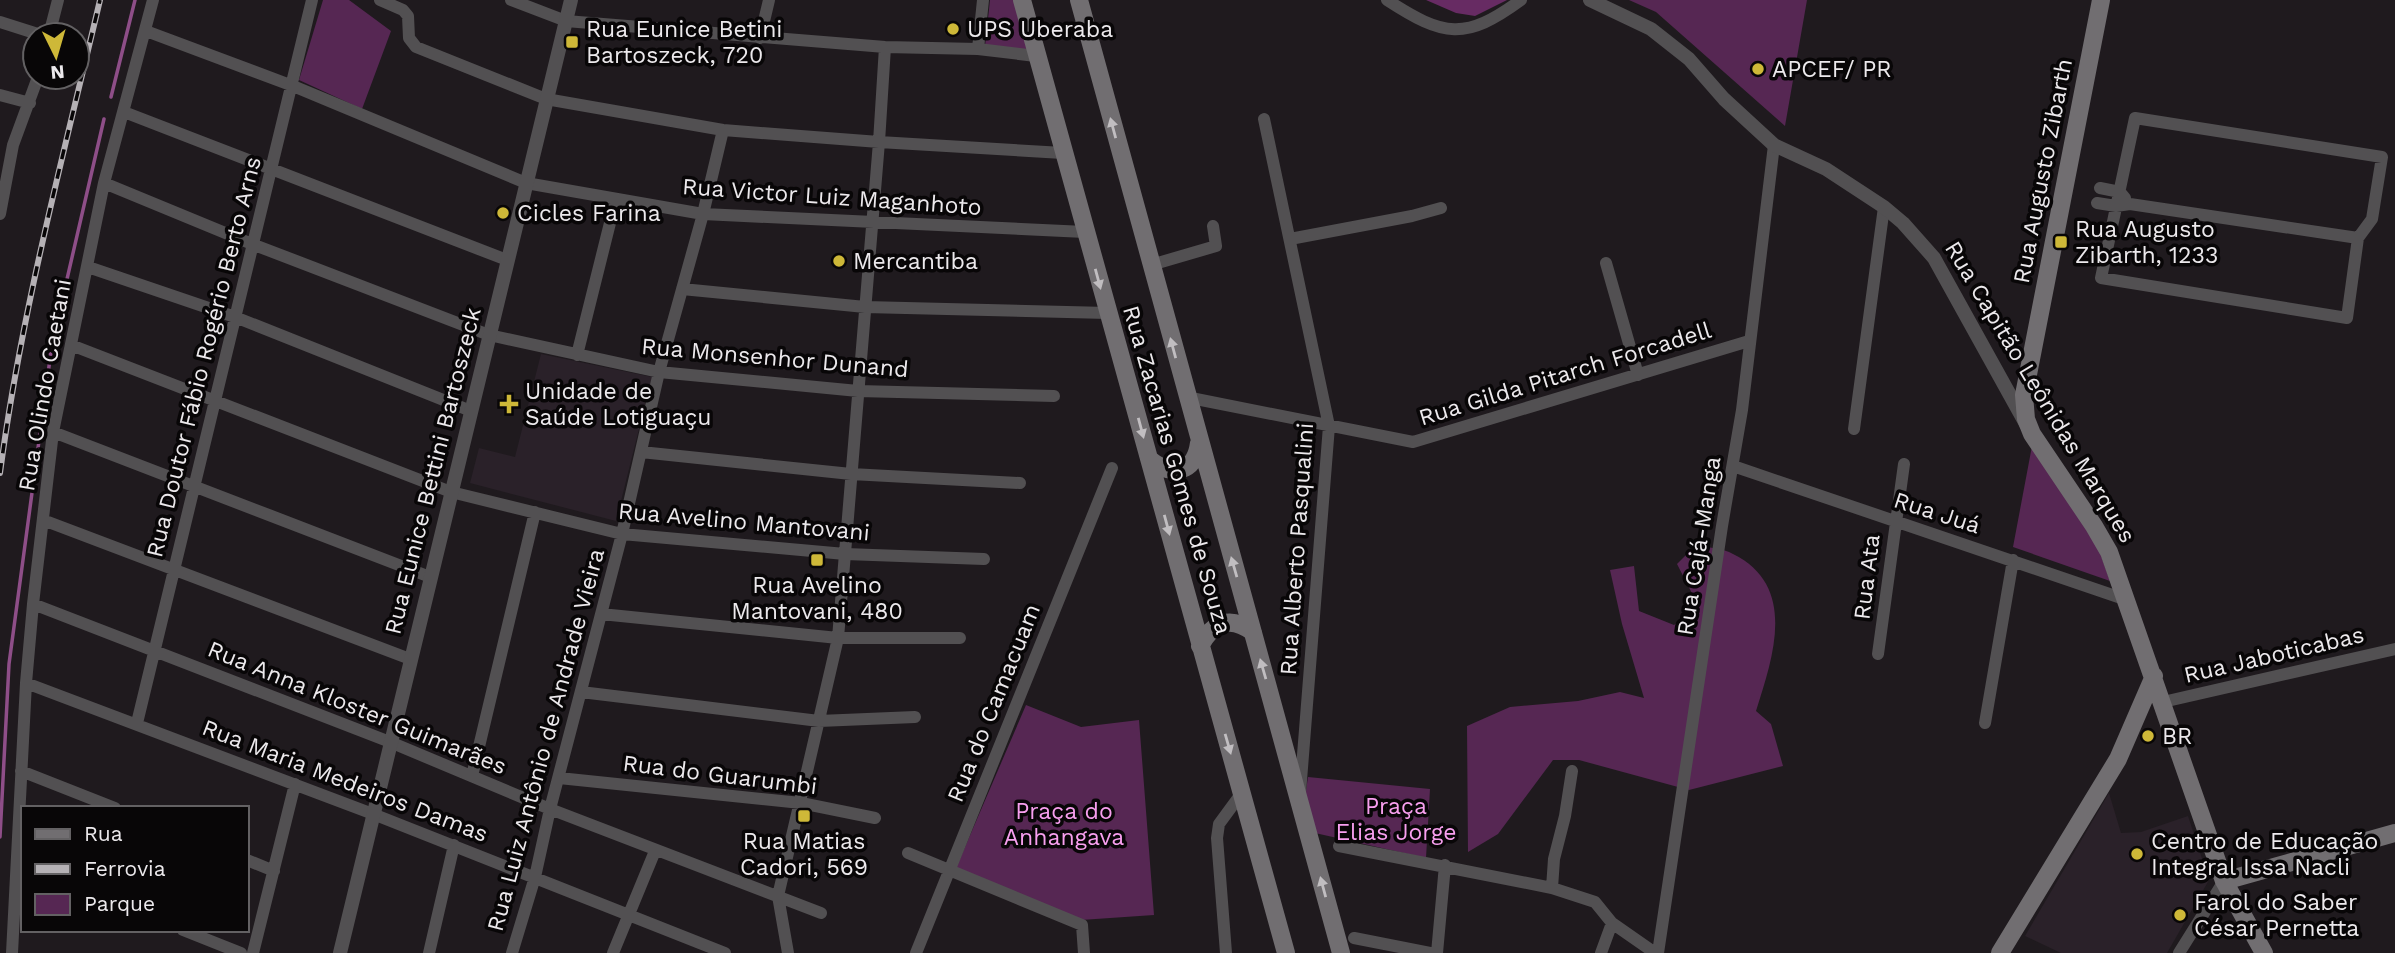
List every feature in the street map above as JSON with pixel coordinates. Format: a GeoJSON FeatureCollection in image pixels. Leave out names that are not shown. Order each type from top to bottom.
{"type":"FeatureCollection","features":[{"type":"Feature","properties":{"kind":"main road","name":"Rua Zacarias Gomes de Souza"},"geometry":{"type":"LineString","coordinates":[[1023,0],[1036,56],[1286,953]]}},
{"type":"Feature","properties":{"kind":"main road","name":"Rua Zacarias Gomes de Souza"},"geometry":{"type":"LineString","coordinates":[[1079,0],[1341,953]]}},
{"type":"Feature","properties":{"kind":"main road","name":"Rua Augusto Zibarth"},"geometry":{"type":"LineString","coordinates":[[2032,434],[2026,419],[2024,395],[2101,0]]}},
{"type":"Feature","properties":{"kind":"main road","name":"Rua Capitão Leônidas Marques"},"geometry":{"type":"LineString","coordinates":[[2032,434],[2109,552],[2224,881],[2264,953]]}},
{"type":"Feature","properties":{"kind":"main road"},"geometry":{"type":"LineString","coordinates":[[1149,459],[1170,471],[1181,470],[1191,464],[1198,454],[1199,443]]}},
{"type":"Feature","properties":{"kind":"main road"},"geometry":{"type":"LineString","coordinates":[[1200,646],[1206,634],[1229,622],[1242,625],[1253,632]]}},
{"type":"Feature","properties":{"kind":"main road"},"geometry":{"type":"LineString","coordinates":[[2135,718],[2141,666],[2136,633]]}},
{"type":"Feature","properties":{"kind":"main road"},"geometry":{"type":"LineString","coordinates":[[2000,953],[2118,759],[2154,676]]}},
{"type":"Feature","properties":{"kind":"main road"},"geometry":{"type":"LineString","coordinates":[[2135,718],[2152,706],[2164,705]]}},
{"type":"Feature","properties":{"kind":"main road"},"geometry":{"type":"LineString","coordinates":[[2224,881],[2395,833]]}},
{"type":"Feature","properties":{"kind":"street"},"geometry":{"type":"LineString","coordinates":[[53,21],[58,0]]}},
{"type":"Feature","properties":{"kind":"street","name":"Rua Olindo Caetani"},"geometry":{"type":"LineString","coordinates":[[21,806],[26,682],[53,432],[104,183],[153,0]]}},
{"type":"Feature","properties":{"kind":"street"},"geometry":{"type":"LineString","coordinates":[[380,0],[403,10],[408,16],[409,38],[416,47],[546,99],[723,130],[1063,153]]}},
{"type":"Feature","properties":{"kind":"street"},"geometry":{"type":"LineString","coordinates":[[511,0],[566,21],[760,38],[885,47],[978,50],[1036,56]]}},
{"type":"Feature","properties":{"kind":"street","name":"Rua Eunice Bettini Bartoszeck"},"geometry":{"type":"LineString","coordinates":[[340,953],[571,0]]}},
{"type":"Feature","properties":{"kind":"street"},"geometry":{"type":"LineString","coordinates":[[760,38],[769,0]]}},
{"type":"Feature","properties":{"kind":"street"},"geometry":{"type":"LineString","coordinates":[[978,50],[983,0]]}},
{"type":"Feature","properties":{"kind":"street"},"geometry":{"type":"LineString","coordinates":[[1387,0],[1419,21],[1440,28],[1459,29],[1492,21],[1521,0]]}},
{"type":"Feature","properties":{"kind":"street","name":"Rua Capitão Leônidas Marques"},"geometry":{"type":"LineString","coordinates":[[1590,0],[1651,29],[1689,59],[1724,99],[1774,145],[1826,169],[1903,223],[1934,258],[2032,434]]}},
{"type":"Feature","properties":{"kind":"street","name":"Rua Doutor Fábio Rogério Berto Arns"},"geometry":{"type":"LineString","coordinates":[[137,723],[270,168],[293,86],[307,1]]}},
{"type":"Feature","properties":{"kind":"street"},"geometry":{"type":"LineString","coordinates":[[0,22],[21,29]]}},
{"type":"Feature","properties":{"kind":"street","name":"Rua Victor Luiz Maganhoto"},"geometry":{"type":"LineString","coordinates":[[146,31],[293,86],[527,183],[703,214],[1085,232]]}},
{"type":"Feature","properties":{"kind":"street"},"geometry":{"type":"LineString","coordinates":[[788,953],[778,896],[838,638],[885,47]]}},
{"type":"Feature","properties":{"kind":"street"},"geometry":{"type":"LineString","coordinates":[[0,214],[13,145],[34,91]]}},
{"type":"Feature","properties":{"kind":"street"},"geometry":{"type":"LineString","coordinates":[[0,95],[30,103]]}},
{"type":"Feature","properties":{"kind":"street"},"geometry":{"type":"LineString","coordinates":[[124,112],[508,260]]}},
{"type":"Feature","properties":{"kind":"street"},"geometry":{"type":"LineString","coordinates":[[2135,118],[2382,157],[2372,219],[2357,237],[2347,318],[2101,278],[2120,192],[2135,118]]}},
{"type":"Feature","properties":{"kind":"street","name":"Rua Alberto Pasqualini"},"geometry":{"type":"LineString","coordinates":[[1265,119],[1329,426],[1299,804]]}},
{"type":"Feature","properties":{"kind":"street","name":"Rua Luiz Antônio de Andrade Vieira"},"geometry":{"type":"LineString","coordinates":[[512,953],[535,877],[550,809],[622,534],[659,372],[703,214],[723,130]]}},
{"type":"Feature","properties":{"kind":"street","name":"Rua Cajá-Manga"},"geometry":{"type":"LineString","coordinates":[[1656,953],[1721,526],[1733,466],[1774,145]]}},
{"type":"Feature","properties":{"kind":"street","name":"Rua Monsenhor Dunand"},"geometry":{"type":"LineString","coordinates":[[104,183],[252,244],[489,335],[578,355],[659,372],[858,391],[1054,396]]}},
{"type":"Feature","properties":{"kind":"street"},"geometry":{"type":"LineString","coordinates":[[2100,188],[2120,192],[2130,204]]}},
{"type":"Feature","properties":{"kind":"street"},"geometry":{"type":"LineString","coordinates":[[578,355],[616,199]]}},
{"type":"Feature","properties":{"kind":"street"},"geometry":{"type":"LineString","coordinates":[[2097,203],[2116,206],[2130,204],[2357,237]]}},
{"type":"Feature","properties":{"kind":"street"},"geometry":{"type":"LineString","coordinates":[[1290,239],[1441,208]]}},
{"type":"Feature","properties":{"kind":"street"},"geometry":{"type":"LineString","coordinates":[[1854,429],[1884,208]]}},
{"type":"Feature","properties":{"kind":"street"},"geometry":{"type":"LineString","coordinates":[[1150,265],[1213,248],[1217,243],[1213,226]]}},
{"type":"Feature","properties":{"kind":"street"},"geometry":{"type":"LineString","coordinates":[[1606,263],[1638,374]]}},
{"type":"Feature","properties":{"kind":"street"},"geometry":{"type":"LineString","coordinates":[[88,267],[235,317],[471,411]]}},
{"type":"Feature","properties":{"kind":"street"},"geometry":{"type":"LineString","coordinates":[[682,289],[865,307],[1108,313]]}},
{"type":"Feature","properties":{"kind":"street","name":"Rua Gilda Pitarch Forcadell"},"geometry":{"type":"LineString","coordinates":[[1186,397],[1413,442],[1749,341]]}},
{"type":"Feature","properties":{"kind":"street","name":"Rua Avelino Mantovani"},"geometry":{"type":"LineString","coordinates":[[71,345],[451,492],[622,534],[845,554],[984,559]]}},
{"type":"Feature","properties":{"kind":"street"},"geometry":{"type":"LineString","coordinates":[[53,432],[429,577]]}},
{"type":"Feature","properties":{"kind":"street"},"geometry":{"type":"LineString","coordinates":[[641,452],[851,474],[1020,482]]}},
{"type":"Feature","properties":{"kind":"street","name":"Rua Ata"},"geometry":{"type":"LineString","coordinates":[[1878,654],[1904,464]]}},
{"type":"Feature","properties":{"kind":"street","name":"Rua Juá"},"geometry":{"type":"LineString","coordinates":[[1733,466],[2127,600]]}},
{"type":"Feature","properties":{"kind":"street","name":"Rua do Camacuam"},"geometry":{"type":"LineString","coordinates":[[916,953],[1112,468]]}},
{"type":"Feature","properties":{"kind":"street"},"geometry":{"type":"LineString","coordinates":[[471,776],[535,512]]}},
{"type":"Feature","properties":{"kind":"street"},"geometry":{"type":"LineString","coordinates":[[43,520],[410,659]]}},
{"type":"Feature","properties":{"kind":"street"},"geometry":{"type":"LineString","coordinates":[[1985,723],[2013,560]]}},
{"type":"Feature","properties":{"kind":"street","name":"Rua Anna Kloster Guimarães"},"geometry":{"type":"LineString","coordinates":[[33,604],[390,742],[655,851],[821,913]]}},
{"type":"Feature","properties":{"kind":"street"},"geometry":{"type":"LineString","coordinates":[[601,614],[838,638],[960,638]]}},
{"type":"Feature","properties":{"kind":"street","name":"Rua Jaboticabas"},"geometry":{"type":"LineString","coordinates":[[2164,705],[2395,649]]}},
{"type":"Feature","properties":{"kind":"street","name":"Rua Maria Medeiros Damas"},"geometry":{"type":"LineString","coordinates":[[26,682],[454,845],[629,915],[706,950],[725,953]]}},
{"type":"Feature","properties":{"kind":"street"},"geometry":{"type":"LineString","coordinates":[[581,692],[819,721],[915,718]]}},
{"type":"Feature","properties":{"kind":"street"},"geometry":{"type":"LineString","coordinates":[[1283,744],[1301,744],[1305,736]]}},
{"type":"Feature","properties":{"kind":"street"},"geometry":{"type":"LineString","coordinates":[[22,771],[110,806]]}},
{"type":"Feature","properties":{"kind":"street"},"geometry":{"type":"LineString","coordinates":[[1552,888],[1554,859],[1565,816],[1572,771]]}},
{"type":"Feature","properties":{"kind":"street","name":"Rua do Guarumbi"},"geometry":{"type":"LineString","coordinates":[[559,778],[801,803],[875,818]]}},
{"type":"Feature","properties":{"kind":"street"},"geometry":{"type":"LineString","coordinates":[[253,953],[295,784]]}},
{"type":"Feature","properties":{"kind":"street"},"geometry":{"type":"LineString","coordinates":[[1226,953],[1217,838],[1219,824],[1241,793]]}},
{"type":"Feature","properties":{"kind":"street","name":"Rua Olindo Caetani"},"geometry":{"type":"LineString","coordinates":[[12,953],[20,866],[21,818]]}},
{"type":"Feature","properties":{"kind":"street"},"geometry":{"type":"LineString","coordinates":[[429,953],[454,845]]}},
{"type":"Feature","properties":{"kind":"street"},"geometry":{"type":"LineString","coordinates":[[1339,846],[1552,888],[1595,902],[1612,923],[1656,953]]}},
{"type":"Feature","properties":{"kind":"street"},"geometry":{"type":"LineString","coordinates":[[613,953],[655,851]]}},
{"type":"Feature","properties":{"kind":"street"},"geometry":{"type":"LineString","coordinates":[[908,853],[1082,925],[1084,953]]}},
{"type":"Feature","properties":{"kind":"street"},"geometry":{"type":"LineString","coordinates":[[248,860],[274,870]]}},
{"type":"Feature","properties":{"kind":"street"},"geometry":{"type":"LineString","coordinates":[[1437,953],[1445,865]]}},
{"type":"Feature","properties":{"kind":"street"},"geometry":{"type":"LineString","coordinates":[[2179,953],[2224,881]]}},
{"type":"Feature","properties":{"kind":"street"},"geometry":{"type":"LineString","coordinates":[[1601,953],[1612,923]]}},
{"type":"Feature","properties":{"kind":"street"},"geometry":{"type":"LineString","coordinates":[[188,932],[241,953]]}},
{"type":"Feature","properties":{"kind":"street"},"geometry":{"type":"LineString","coordinates":[[1354,938],[1430,953]]}},
{"type":"Feature","properties":{"kind":"shaded area"},"geometry":{"type":"Polygon","coordinates":[[[1426,0],[1507,0],[1475,16],[1456,13],[1426,0]]]}},
{"type":"Feature","properties":{"kind":"shaded area"},"geometry":{"type":"Polygon","coordinates":[[[541,354],[652,377],[616,521],[470,483],[479,448],[515,457],[541,354]]]}},
{"type":"Feature","properties":{"kind":"shaded area","name":"Centro de Educação Integral Issa Nacli"},"geometry":{"type":"Polygon","coordinates":[[[2109,793],[2121,833],[2141,832],[2188,816],[2209,880],[2167,953],[2061,953],[2025,936],[2109,793]]]}},
{"type":"Feature","properties":{"kind":"green space"},"geometry":{"type":"Polygon","coordinates":[[[323,0],[349,0],[391,31],[362,109],[299,80],[323,0]]]}},
{"type":"Feature","properties":{"kind":"green space"},"geometry":{"type":"Polygon","coordinates":[[[990,0],[1015,0],[1027,50],[985,47],[990,0]]]}},
{"type":"Feature","properties":{"kind":"green space","name":"APCEF/ PR"},"geometry":{"type":"Polygon","coordinates":[[[1629,0],[1807,0],[1785,126],[1656,12],[1629,0]]]}},
{"type":"Feature","properties":{"kind":"green space"},"geometry":{"type":"Polygon","coordinates":[[[2032,446],[2098,547],[2110,581],[2013,547],[2032,446]]]}},
{"type":"Feature","properties":{"kind":"green space"},"geometry":{"type":"Polygon","coordinates":[[[1696,545],[1733,554],[1753,568],[1766,584],[1773,604],[1775,624],[1769,668],[1756,711],[1771,724],[1783,766],[1689,790],[1579,760],[1553,760],[1498,834],[1468,852],[1467,726],[1510,707],[1578,701],[1620,692],[1644,698],[1622,624],[1610,570],[1634,566],[1639,611],[1674,625],[1699,607],[1677,564],[1696,545]]]}},
{"type":"Feature","properties":{"kind":"green space","name":"Praça do Anhangava"},"geometry":{"type":"Polygon","coordinates":[[[1026,705],[1081,727],[1139,720],[1154,915],[1081,920],[956,868],[1026,705]]]}},
{"type":"Feature","properties":{"kind":"green space","name":"Praça Elias Jorge"},"geometry":{"type":"Polygon","coordinates":[[[1308,777],[1430,789],[1426,858],[1315,833],[1304,804],[1308,777]]]}},
{"type":"Feature","properties":{"kind":"waterway"},"geometry":{"type":"LineString","coordinates":[[111,97],[135,0]]}},
{"type":"Feature","properties":{"kind":"waterway"},"geometry":{"type":"LineString","coordinates":[[0,837],[9,664],[52,344],[104,119]]}},
{"type":"Feature","properties":{"kind":"railway"},"geometry":{"type":"LineString","coordinates":[[0,473],[31,294],[100,0]]}},
{"type":"Feature","properties":{"kind":"place","name":"UPS Uberaba"},"geometry":{"type":"Point","coordinates":[953,29]}},
{"type":"Feature","properties":{"kind":"place","name":"Rua Eunice Betini Bartoszeck, 720"},"geometry":{"type":"Point","coordinates":[572,42]}},
{"type":"Feature","properties":{"kind":"place","name":"APCEF/ PR"},"geometry":{"type":"Point","coordinates":[1758,69]}},
{"type":"Feature","properties":{"kind":"place","name":"Cicles Farina"},"geometry":{"type":"Point","coordinates":[503,213]}},
{"type":"Feature","properties":{"kind":"place","name":"Rua Augusto Zibarth, 1233"},"geometry":{"type":"Point","coordinates":[2061,242]}},
{"type":"Feature","properties":{"kind":"place","name":"Mercantiba"},"geometry":{"type":"Point","coordinates":[839,261]}},
{"type":"Feature","properties":{"kind":"place","name":"Unidade de Saúde Lotiguaçu"},"geometry":{"type":"Point","coordinates":[509,404]}},
{"type":"Feature","properties":{"kind":"place","name":"Rua Avelino Mantovani, 480"},"geometry":{"type":"Point","coordinates":[817,560]}},
{"type":"Feature","properties":{"kind":"place","name":"BR"},"geometry":{"type":"Point","coordinates":[2148,736]}},
{"type":"Feature","properties":{"kind":"place","name":"Rua Matias Cadori, 569"},"geometry":{"type":"Point","coordinates":[804,816]}},
{"type":"Feature","properties":{"kind":"place","name":"Centro de Educação Integral Issa Nacli"},"geometry":{"type":"Point","coordinates":[2137,854]}},
{"type":"Feature","properties":{"kind":"place","name":"Farol do Saber César Pernetta"},"geometry":{"type":"Point","coordinates":[2180,915]}}]}
